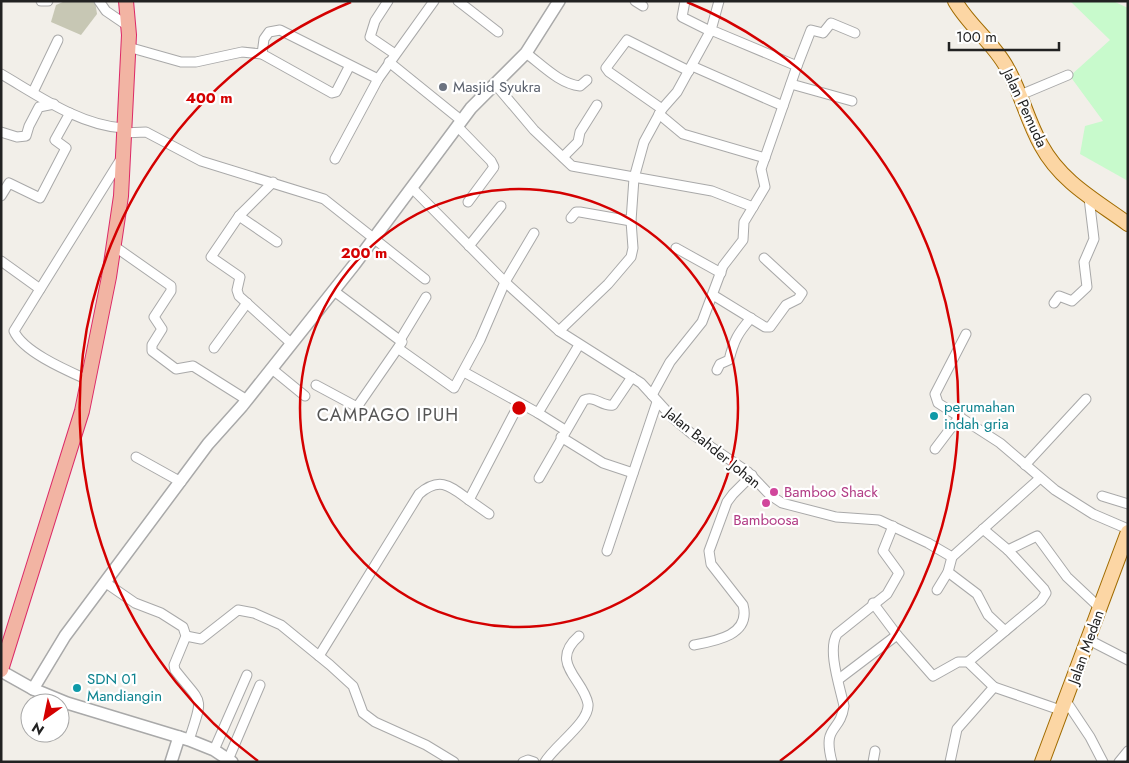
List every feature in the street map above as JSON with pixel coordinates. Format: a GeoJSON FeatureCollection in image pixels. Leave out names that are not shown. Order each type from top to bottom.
{"type":"FeatureCollection","features":[{"type":"Feature","properties":{"kind":"highway"},"geometry":{"type":"LineString","coordinates":[[1,671],[77,428],[114,246],[121,196],[123,157],[128,47],[126,1]]}},
{"type":"Feature","properties":{"kind":"main road","name":"Jalan Pemuda"},"geometry":{"type":"LineString","coordinates":[[955,1],[1000,56],[1047,155],[1061,174],[1089,198],[1128,224]]}},
{"type":"Feature","properties":{"kind":"main road","name":"Jalan Medan"},"geometry":{"type":"LineString","coordinates":[[1042,762],[1128,531]]}},
{"type":"Feature","properties":{"kind":"street"},"geometry":{"type":"LineString","coordinates":[[41,1],[48,1]]}},
{"type":"Feature","properties":{"kind":"street"},"geometry":{"type":"LineString","coordinates":[[99,1],[106,11],[128,26]]}},
{"type":"Feature","properties":{"kind":"street"},"geometry":{"type":"LineString","coordinates":[[388,1],[375,21],[370,37],[459,123],[494,167],[468,202]]}},
{"type":"Feature","properties":{"kind":"street"},"geometry":{"type":"LineString","coordinates":[[335,159],[378,79],[434,1]]}},
{"type":"Feature","properties":{"kind":"street"},"geometry":{"type":"LineString","coordinates":[[458,1],[498,32]]}},
{"type":"Feature","properties":{"kind":"street"},"geometry":{"type":"LineString","coordinates":[[33,688],[60,644],[208,444],[247,400],[374,240],[459,123],[526,53],[559,1]]}},
{"type":"Feature","properties":{"kind":"street"},"geometry":{"type":"LineString","coordinates":[[685,1],[682,17],[797,66]]}},
{"type":"Feature","properties":{"kind":"street"},"geometry":{"type":"LineString","coordinates":[[559,331],[608,284],[631,257],[633,248],[631,221],[634,178],[644,142],[660,112],[677,92],[690,68],[710,30],[719,1]]}},
{"type":"Feature","properties":{"kind":"street"},"geometry":{"type":"LineString","coordinates":[[607,551],[633,474],[655,398],[670,362],[702,322],[715,296],[723,266],[744,238],[743,225],[765,187],[761,169],[811,30],[823,33],[831,23],[855,34]]}},
{"type":"Feature","properties":{"kind":"street"},"geometry":{"type":"LineString","coordinates":[[262,54],[264,40],[269,32],[275,30],[349,67],[378,79]]}},
{"type":"Feature","properties":{"kind":"street"},"geometry":{"type":"LineString","coordinates":[[39,107],[33,100],[33,93],[58,40]]}},
{"type":"Feature","properties":{"kind":"street"},"geometry":{"type":"LineString","coordinates":[[765,158],[683,134],[660,112],[606,68],[627,40],[783,106]]}},
{"type":"Feature","properties":{"kind":"street"},"geometry":{"type":"LineString","coordinates":[[128,47],[181,62],[196,62],[242,52],[262,54],[332,93],[336,92],[349,67]]}},
{"type":"Feature","properties":{"kind":"street"},"geometry":{"type":"LineString","coordinates":[[526,53],[566,81],[580,86],[587,80]]}},
{"type":"Feature","properties":{"kind":"street"},"geometry":{"type":"LineString","coordinates":[[1,74],[70,113],[106,127],[146,132],[202,161],[324,199],[425,279]]}},
{"type":"Feature","properties":{"kind":"street"},"geometry":{"type":"LineString","coordinates":[[1018,96],[1068,75]]}},
{"type":"Feature","properties":{"kind":"street"},"geometry":{"type":"LineString","coordinates":[[495,84],[534,130],[569,164],[634,178],[712,191],[753,207]]}},
{"type":"Feature","properties":{"kind":"street"},"geometry":{"type":"LineString","coordinates":[[791,84],[852,101]]}},
{"type":"Feature","properties":{"kind":"street"},"geometry":{"type":"LineString","coordinates":[[39,107],[54,104]]}},
{"type":"Feature","properties":{"kind":"street"},"geometry":{"type":"LineString","coordinates":[[562,158],[578,142],[580,132],[597,105]]}},
{"type":"Feature","properties":{"kind":"street"},"geometry":{"type":"LineString","coordinates":[[1,132],[17,137],[26,136],[39,107]]}},
{"type":"Feature","properties":{"kind":"street"},"geometry":{"type":"LineString","coordinates":[[1,196],[9,183],[40,198],[66,148],[55,140],[70,113]]}},
{"type":"Feature","properties":{"kind":"street"},"geometry":{"type":"LineString","coordinates":[[88,380],[59,367],[35,351],[14,331],[123,157]]}},
{"type":"Feature","properties":{"kind":"street"},"geometry":{"type":"LineString","coordinates":[[273,182],[239,216],[211,257],[240,277],[237,290],[247,304],[292,344]]}},
{"type":"Feature","properties":{"kind":"street","name":"Jalan Bahder Johan"},"geometry":{"type":"LineString","coordinates":[[412,188],[505,282],[559,331],[632,377],[692,434],[752,475],[770,495],[782,503],[836,517],[872,519],[893,526],[928,543],[952,558]]}},
{"type":"Feature","properties":{"kind":"street"},"geometry":{"type":"LineString","coordinates":[[1054,303],[1060,296],[1072,301],[1087,287],[1084,262],[1094,239],[1089,198]]}},
{"type":"Feature","properties":{"kind":"street"},"geometry":{"type":"LineString","coordinates":[[469,246],[501,206]]}},
{"type":"Feature","properties":{"kind":"street"},"geometry":{"type":"LineString","coordinates":[[571,218],[576,212],[580,212],[631,221]]}},
{"type":"Feature","properties":{"kind":"street"},"geometry":{"type":"LineString","coordinates":[[239,216],[277,242]]}},
{"type":"Feature","properties":{"kind":"street"},"geometry":{"type":"LineString","coordinates":[[334,291],[454,388],[464,372],[505,282],[534,233]]}},
{"type":"Feature","properties":{"kind":"street"},"geometry":{"type":"LineString","coordinates":[[114,246],[171,286],[171,291],[154,317],[162,329],[152,345],[152,351],[176,368],[193,366],[247,400]]}},
{"type":"Feature","properties":{"kind":"street"},"geometry":{"type":"LineString","coordinates":[[676,248],[721,272]]}},
{"type":"Feature","properties":{"kind":"street"},"geometry":{"type":"LineString","coordinates":[[715,296],[734,306],[765,327],[770,328],[786,305],[798,299],[802,294],[764,258]]}},
{"type":"Feature","properties":{"kind":"street"},"geometry":{"type":"LineString","coordinates":[[1,260],[40,289]]}},
{"type":"Feature","properties":{"kind":"street"},"geometry":{"type":"LineString","coordinates":[[316,385],[357,407],[399,344],[426,297]]}},
{"type":"Feature","properties":{"kind":"street"},"geometry":{"type":"LineString","coordinates":[[214,348],[247,304]]}},
{"type":"Feature","properties":{"kind":"street"},"geometry":{"type":"LineString","coordinates":[[717,370],[720,364],[729,360],[731,347],[736,335],[750,318]]}},
{"type":"Feature","properties":{"kind":"street"},"geometry":{"type":"LineString","coordinates":[[966,334],[935,394],[938,403],[1000,443],[1040,479],[1094,514],[1128,531]]}},
{"type":"Feature","properties":{"kind":"street"},"geometry":{"type":"LineString","coordinates":[[538,413],[579,345]]}},
{"type":"Feature","properties":{"kind":"street"},"geometry":{"type":"LineString","coordinates":[[272,368],[305,396]]}},
{"type":"Feature","properties":{"kind":"street"},"geometry":{"type":"LineString","coordinates":[[464,372],[538,413],[603,463],[633,474]]}},
{"type":"Feature","properties":{"kind":"street"},"geometry":{"type":"LineString","coordinates":[[538,478],[584,400],[592,398],[609,406],[614,405],[632,377]]}},
{"type":"Feature","properties":{"kind":"street"},"geometry":{"type":"LineString","coordinates":[[1025,465],[1086,399]]}},
{"type":"Feature","properties":{"kind":"street"},"geometry":{"type":"LineString","coordinates":[[469,500],[519,404]]}},
{"type":"Feature","properties":{"kind":"street"},"geometry":{"type":"LineString","coordinates":[[936,449],[960,416]]}},
{"type":"Feature","properties":{"kind":"street"},"geometry":{"type":"LineString","coordinates":[[136,457],[181,482]]}},
{"type":"Feature","properties":{"kind":"street"},"geometry":{"type":"LineString","coordinates":[[694,645],[721,640],[731,636],[743,620],[745,612],[743,605],[711,564],[709,551],[727,502],[752,475]]}},
{"type":"Feature","properties":{"kind":"street"},"geometry":{"type":"LineString","coordinates":[[937,590],[948,572],[952,558],[982,529],[1040,479]]}},
{"type":"Feature","properties":{"kind":"street"},"geometry":{"type":"LineString","coordinates":[[319,656],[419,494],[434,484],[439,483],[453,488],[489,514]]}},
{"type":"Feature","properties":{"kind":"street"},"geometry":{"type":"LineString","coordinates":[[1102,496],[1128,504]]}},
{"type":"Feature","properties":{"kind":"street"},"geometry":{"type":"LineString","coordinates":[[832,762],[828,740],[843,712],[844,706],[833,650],[834,640],[873,603],[887,594],[899,573],[883,551],[893,526]]}},
{"type":"Feature","properties":{"kind":"street"},"geometry":{"type":"LineString","coordinates":[[873,603],[897,635],[933,676],[958,662],[968,662],[1041,602],[1046,593],[1008,550],[982,529]]}},
{"type":"Feature","properties":{"kind":"street"},"geometry":{"type":"LineString","coordinates":[[1008,550],[1037,536],[1067,576],[1100,608]]}},
{"type":"Feature","properties":{"kind":"street"},"geometry":{"type":"LineString","coordinates":[[948,572],[977,594],[988,615],[1005,631]]}},
{"type":"Feature","properties":{"kind":"street"},"geometry":{"type":"LineString","coordinates":[[106,583],[135,603],[177,622],[183,627],[186,636],[174,665],[177,673],[199,699],[199,708],[171,762]]}},
{"type":"Feature","properties":{"kind":"street"},"geometry":{"type":"LineString","coordinates":[[186,636],[201,639],[238,610],[254,613],[280,625],[354,686],[363,714],[454,762]]}},
{"type":"Feature","properties":{"kind":"street"},"geometry":{"type":"LineString","coordinates":[[839,679],[897,635]]}},
{"type":"Feature","properties":{"kind":"street"},"geometry":{"type":"LineString","coordinates":[[545,762],[582,721],[588,710],[586,698],[569,670],[567,660],[569,648],[579,636]]}},
{"type":"Feature","properties":{"kind":"street"},"geometry":{"type":"LineString","coordinates":[[1089,640],[1128,660]]}},
{"type":"Feature","properties":{"kind":"street"},"geometry":{"type":"LineString","coordinates":[[968,662],[994,687],[1064,706],[1090,737],[1103,762]]}},
{"type":"Feature","properties":{"kind":"street"},"geometry":{"type":"LineString","coordinates":[[1,671],[67,703],[184,738],[214,750],[230,761],[260,685]]}},
{"type":"Feature","properties":{"kind":"street"},"geometry":{"type":"LineString","coordinates":[[214,750],[247,675]]}},
{"type":"Feature","properties":{"kind":"street"},"geometry":{"type":"LineString","coordinates":[[950,762],[957,729],[994,687]]}},
{"type":"Feature","properties":{"kind":"street"},"geometry":{"type":"LineString","coordinates":[[873,762],[875,751]]}},
{"type":"Feature","properties":{"kind":"street"},"geometry":{"type":"LineString","coordinates":[[1119,762],[1128,752]]}},
{"type":"Feature","properties":{"kind":"street"},"geometry":{"type":"LineString","coordinates":[[523,762],[528,760],[534,762]]}},
{"type":"Feature","properties":{"kind":"shaded area"},"geometry":{"type":"Polygon","coordinates":[[[65,1],[95,1],[97,14],[81,35],[51,22],[56,5],[65,1]]]}},
{"type":"Feature","properties":{"kind":"green space"},"geometry":{"type":"Polygon","coordinates":[[[1070,1],[1113,1],[1128,8],[1128,181],[1080,154],[1085,126],[1103,121],[1070,76],[1110,40],[1070,1]]]}},
{"type":"Feature","properties":{"kind":"place","name":"Masjid Syukra"},"geometry":{"type":"Point","coordinates":[443,87]}},
{"type":"Feature","properties":{"kind":"place","name":"perumahan indah gria"},"geometry":{"type":"Point","coordinates":[934,416]}},
{"type":"Feature","properties":{"kind":"place","name":"Bamboo Shack"},"geometry":{"type":"Point","coordinates":[774,492]}},
{"type":"Feature","properties":{"kind":"place","name":"Bamboosa"},"geometry":{"type":"Point","coordinates":[766,503]}},
{"type":"Feature","properties":{"kind":"place","name":"SDN 01 Mandiangin"},"geometry":{"type":"Point","coordinates":[77,688]}},
{"type":"Feature","properties":{"kind":"district","name":"CAMPAGO IPUH"},"geometry":{"type":"Point","coordinates":[388,415]}}]}
